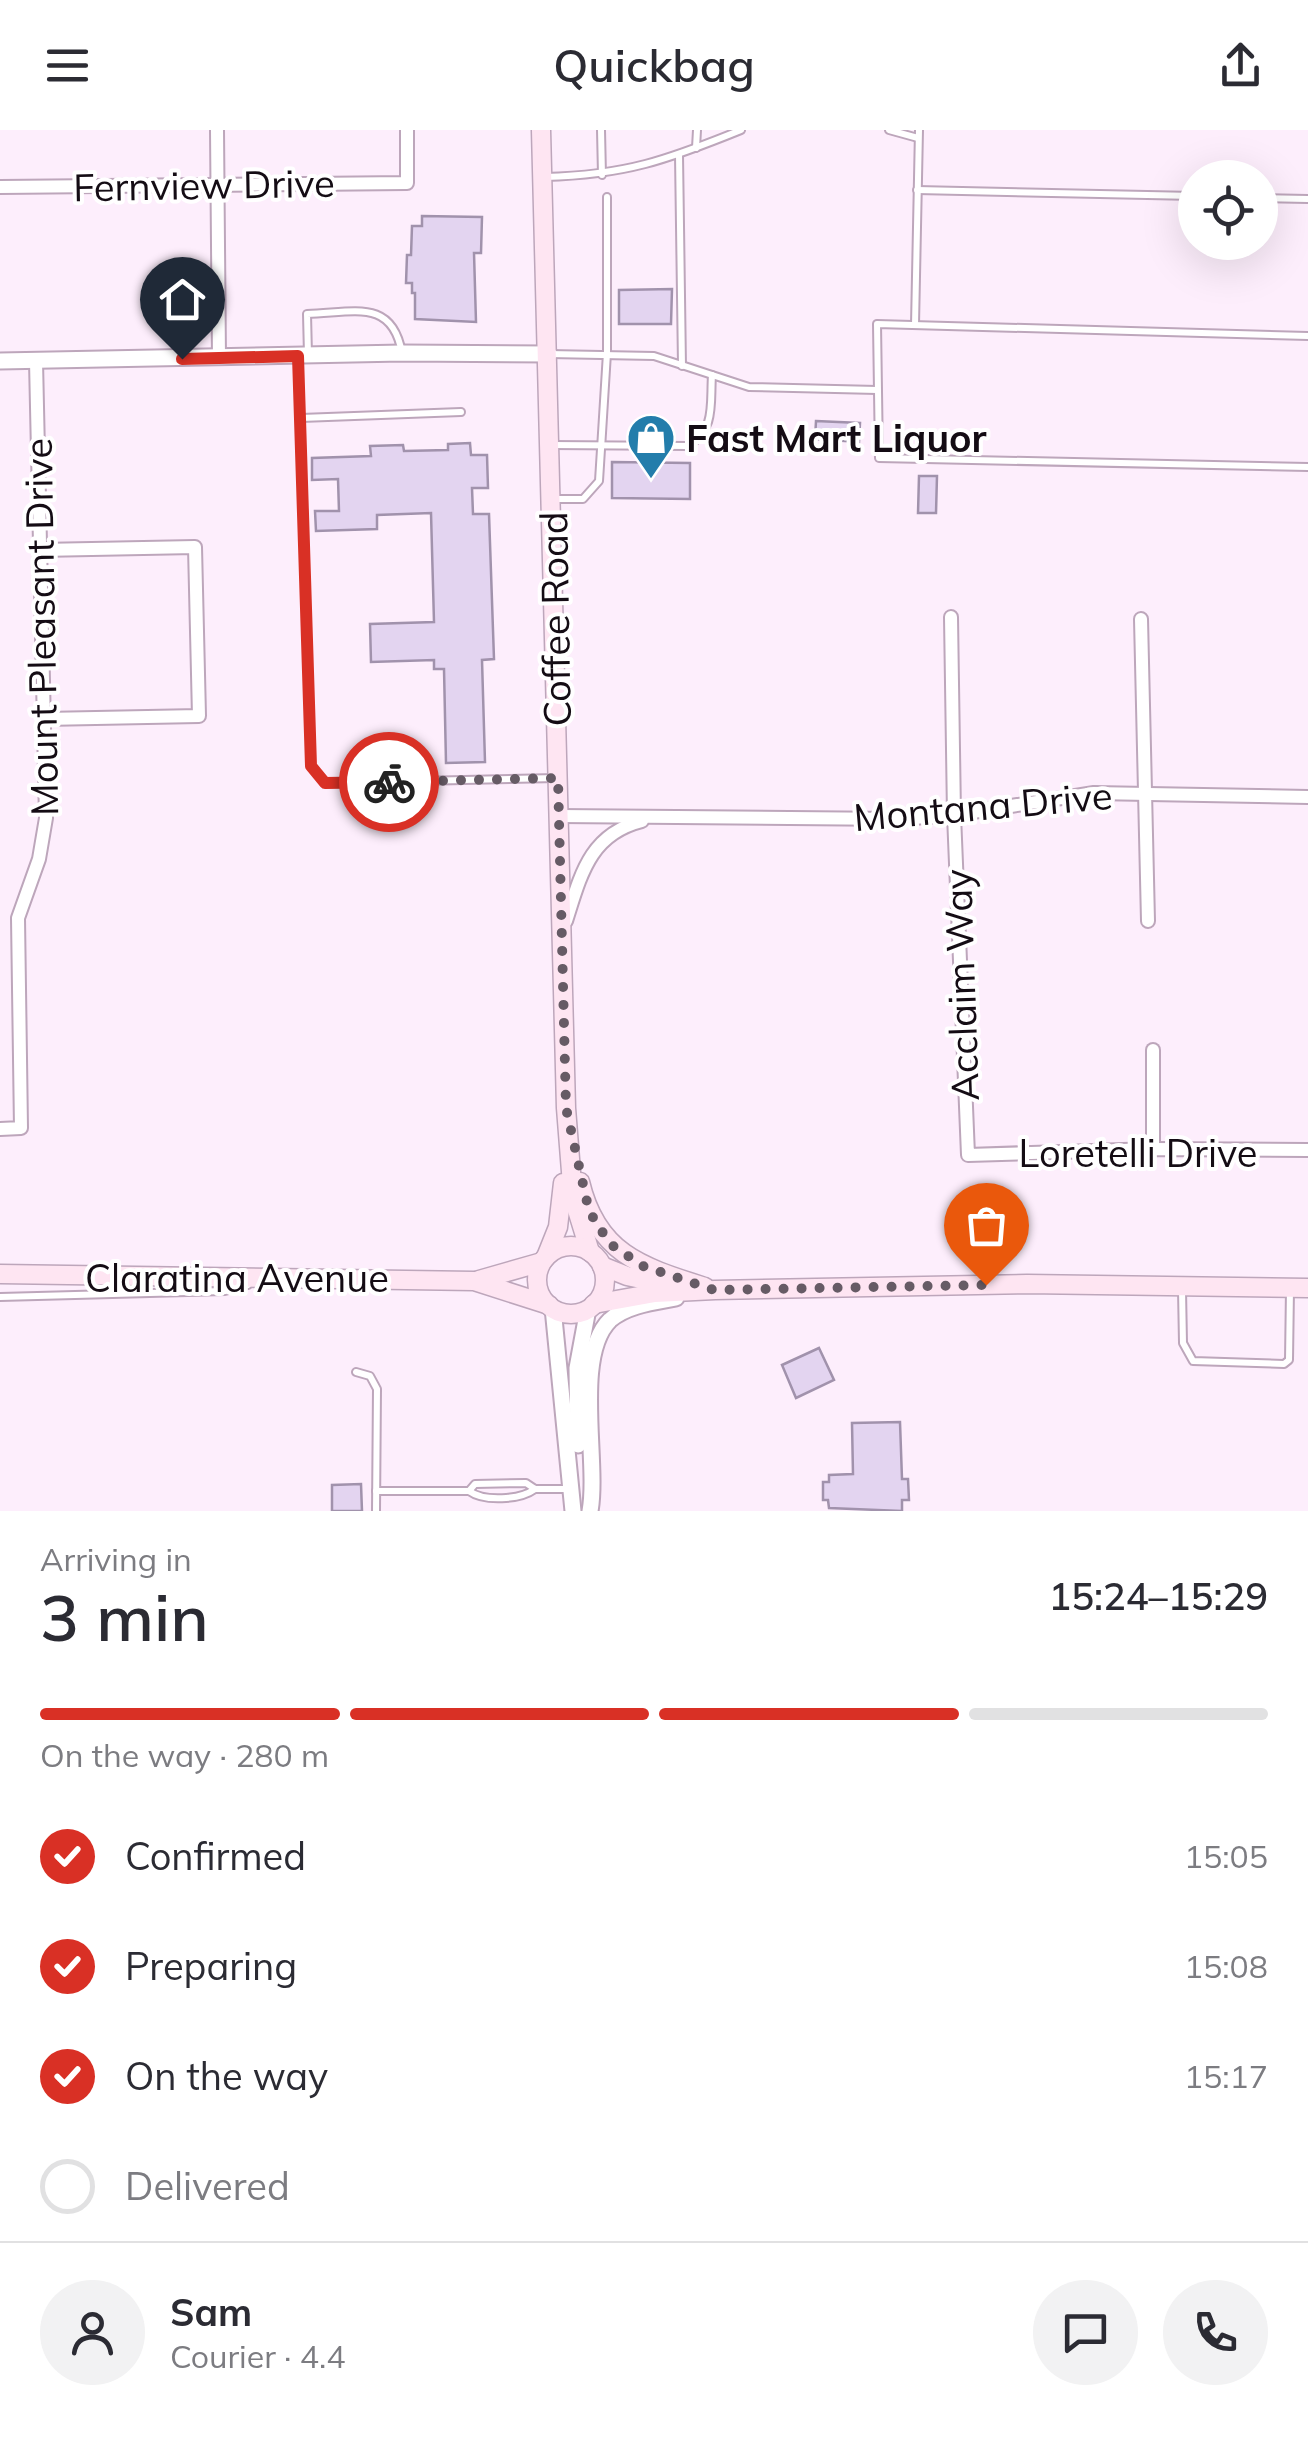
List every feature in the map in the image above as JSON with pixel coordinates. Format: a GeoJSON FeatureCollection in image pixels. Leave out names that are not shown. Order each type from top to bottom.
{"type":"FeatureCollection","features":[{"type":"Feature","properties":{"kind":"main road","name":"Coffee Road"},"geometry":{"type":"LineString","coordinates":[[541,130],[566,1108],[573,1198],[596,1259]]}},
{"type":"Feature","properties":{"kind":"main road","name":"Coffee Road"},"geometry":{"type":"LineString","coordinates":[[544,1260],[558,1227],[562,1203],[566,1108]]}},
{"type":"Feature","properties":{"kind":"main road"},"geometry":{"type":"LineString","coordinates":[[566,1108],[589,1211],[610,1244],[643,1266],[714,1290]]}},
{"type":"Feature","properties":{"kind":"main road"},"geometry":{"type":"LineString","coordinates":[[714,1290],[641,1280],[564,1247],[544,1260],[538,1287],[551,1307],[568,1314],[655,1293],[714,1290],[1027,1284],[1299,1288]]}},
{"type":"Feature","properties":{"kind":"main road"},"geometry":{"type":"LineString","coordinates":[[591,1306],[604,1288],[596,1259]]}},
{"type":"Feature","properties":{"kind":"main road","name":"Claratina Avenue"},"geometry":{"type":"LineString","coordinates":[[474,1281],[544,1260]]}},
{"type":"Feature","properties":{"kind":"main road","name":"Claratina Avenue"},"geometry":{"type":"LineString","coordinates":[[0,1274],[474,1281],[551,1307]]}},
{"type":"Feature","properties":{"kind":"street"},"geometry":{"type":"LineString","coordinates":[[218,130],[219,358]]}},
{"type":"Feature","properties":{"kind":"street","name":"Fernview Drive"},"geometry":{"type":"LineString","coordinates":[[0,187],[408,183],[407,130]]}},
{"type":"Feature","properties":{"kind":"street"},"geometry":{"type":"LineString","coordinates":[[0,361],[549,354]]}},
{"type":"Feature","properties":{"kind":"street","name":"Mount Pleasant Drive"},"geometry":{"type":"LineString","coordinates":[[0,1129],[21,1128],[18,918],[44,836],[36,361]]}},
{"type":"Feature","properties":{"kind":"street"},"geometry":{"type":"LineString","coordinates":[[40,550],[195,547],[199,716],[44,720]]}},
{"type":"Feature","properties":{"kind":"street","name":"Acclaim Way"},"geometry":{"type":"LineString","coordinates":[[951,618],[954,814],[968,1154]]}},
{"type":"Feature","properties":{"kind":"street"},"geometry":{"type":"LineString","coordinates":[[1140,619],[1148,921]]}},
{"type":"Feature","properties":{"kind":"street","name":"Montana Drive"},"geometry":{"type":"LineString","coordinates":[[559,816],[852,820],[954,814],[1065,795],[1308,797]]}},
{"type":"Feature","properties":{"kind":"street","name":"Montana Drive"},"geometry":{"type":"LineString","coordinates":[[562,933],[580,877],[598,843],[627,825],[657,817]]}},
{"type":"Feature","properties":{"kind":"street"},"geometry":{"type":"LineString","coordinates":[[1152,1050],[1152,1149]]}},
{"type":"Feature","properties":{"kind":"street","name":"Loretelli Drive"},"geometry":{"type":"LineString","coordinates":[[968,1154],[1308,1150]]}},
{"type":"Feature","properties":{"kind":"street"},"geometry":{"type":"LineString","coordinates":[[590,1511],[592,1370],[600,1334],[622,1312],[714,1290]]}},
{"type":"Feature","properties":{"kind":"street"},"geometry":{"type":"LineString","coordinates":[[573,1511],[578,1447],[577,1368],[591,1306]]}},
{"type":"Feature","properties":{"kind":"street"},"geometry":{"type":"LineString","coordinates":[[551,1307],[573,1489]]}},
{"type":"Feature","properties":{"kind":"lane"},"geometry":{"type":"LineString","coordinates":[[601,130],[602,176]]}},
{"type":"Feature","properties":{"kind":"lane"},"geometry":{"type":"LineString","coordinates":[[696,130],[696,148]]}},
{"type":"Feature","properties":{"kind":"lane"},"geometry":{"type":"LineString","coordinates":[[542,177],[602,176],[679,155],[741,130]]}},
{"type":"Feature","properties":{"kind":"lane"},"geometry":{"type":"LineString","coordinates":[[890,130],[918,134],[915,325]]}},
{"type":"Feature","properties":{"kind":"lane"},"geometry":{"type":"LineString","coordinates":[[679,155],[682,366]]}},
{"type":"Feature","properties":{"kind":"lane"},"geometry":{"type":"LineString","coordinates":[[917,190],[1178,196]]}},
{"type":"Feature","properties":{"kind":"lane"},"geometry":{"type":"LineString","coordinates":[[552,499],[583,499],[599,481],[607,353],[607,197]]}},
{"type":"Feature","properties":{"kind":"lane"},"geometry":{"type":"LineString","coordinates":[[1278,198],[1308,199]]}},
{"type":"Feature","properties":{"kind":"lane"},"geometry":{"type":"LineString","coordinates":[[402,353],[390,319],[377,312],[306,314],[301,418],[311,766],[325,783],[558,778]]}},
{"type":"Feature","properties":{"kind":"lane"},"geometry":{"type":"LineString","coordinates":[[1308,336],[877,324],[879,458],[1308,467]]}},
{"type":"Feature","properties":{"kind":"lane"},"geometry":{"type":"LineString","coordinates":[[549,354],[654,356],[750,387],[877,390]]}},
{"type":"Feature","properties":{"kind":"lane"},"geometry":{"type":"LineString","coordinates":[[551,446],[688,446],[703,437],[708,427],[712,376]]}},
{"type":"Feature","properties":{"kind":"lane"},"geometry":{"type":"LineString","coordinates":[[301,418],[461,412]]}},
{"type":"Feature","properties":{"kind":"lane"},"geometry":{"type":"LineString","coordinates":[[0,1297],[225,1291],[284,1277]]}},
{"type":"Feature","properties":{"kind":"lane"},"geometry":{"type":"LineString","coordinates":[[1182,1286],[1183,1342],[1193,1361],[1284,1364],[1289,1360],[1299,1288]]}},
{"type":"Feature","properties":{"kind":"lane"},"geometry":{"type":"LineString","coordinates":[[356,1372],[370,1376],[378,1389],[376,1511]]}},
{"type":"Feature","properties":{"kind":"lane"},"geometry":{"type":"LineString","coordinates":[[469,1491],[475,1484],[526,1483],[535,1489],[573,1489]]}},
{"type":"Feature","properties":{"kind":"lane"},"geometry":{"type":"LineString","coordinates":[[376,1491],[469,1491],[478,1498],[526,1495],[535,1489]]}},
{"type":"Feature","properties":{"kind":"building"},"geometry":{"type":"Polygon","coordinates":[[[422,216],[482,217],[481,253],[474,253],[476,322],[415,319],[415,293],[412,283],[406,283],[407,255],[411,255],[412,226],[422,226],[422,216]]]}},
{"type":"Feature","properties":{"kind":"building"},"geometry":{"type":"Polygon","coordinates":[[[672,289],[671,324],[619,324],[619,290],[672,289]]]}},
{"type":"Feature","properties":{"kind":"building"},"geometry":{"type":"Polygon","coordinates":[[[816,421],[860,423],[859,442],[815,439],[816,421]]]}},
{"type":"Feature","properties":{"kind":"building"},"geometry":{"type":"Polygon","coordinates":[[[470,443],[471,455],[487,455],[488,488],[472,488],[473,514],[489,514],[494,659],[482,660],[485,762],[446,763],[444,669],[434,669],[434,660],[371,662],[370,624],[434,622],[431,513],[377,515],[377,529],[316,531],[315,511],[339,511],[338,479],[312,480],[312,458],[371,456],[370,446],[403,445],[404,451],[448,450],[448,444],[470,443]]]}},
{"type":"Feature","properties":{"kind":"building","name":"Fast Mart Liquor"},"geometry":{"type":"Polygon","coordinates":[[[612,462],[690,463],[690,499],[612,498],[612,462]]]}},
{"type":"Feature","properties":{"kind":"building"},"geometry":{"type":"Polygon","coordinates":[[[919,476],[937,476],[936,513],[918,513],[919,476]]]}},
{"type":"Feature","properties":{"kind":"building"},"geometry":{"type":"Polygon","coordinates":[[[819,1348],[834,1380],[796,1398],[782,1365],[819,1348]]]}},
{"type":"Feature","properties":{"kind":"building"},"geometry":{"type":"Polygon","coordinates":[[[900,1422],[902,1479],[908,1479],[909,1500],[902,1500],[902,1511],[829,1508],[828,1500],[823,1500],[823,1482],[829,1482],[829,1475],[853,1474],[852,1423],[900,1422]]]}},
{"type":"Feature","properties":{"kind":"building"},"geometry":{"type":"Polygon","coordinates":[[[361,1484],[362,1511],[332,1511],[332,1485],[361,1484]]]}},
{"type":"Feature","properties":{"kind":"way so far"},"geometry":{"type":"LineString","coordinates":[[389,782],[558,778],[566,1108],[581,1187],[589,1211],[610,1244],[643,1266],[714,1290],[986,1285]]}},
{"type":"Feature","properties":{"kind":"place","name":"Fast Mart Liquor"},"geometry":{"type":"Point","coordinates":[651,480]}},
{"type":"Feature","properties":{"kind":"route"},"geometry":{"type":"LineString","coordinates":[[182,359],[298,356],[311,766],[325,783],[389,782]]}}]}
